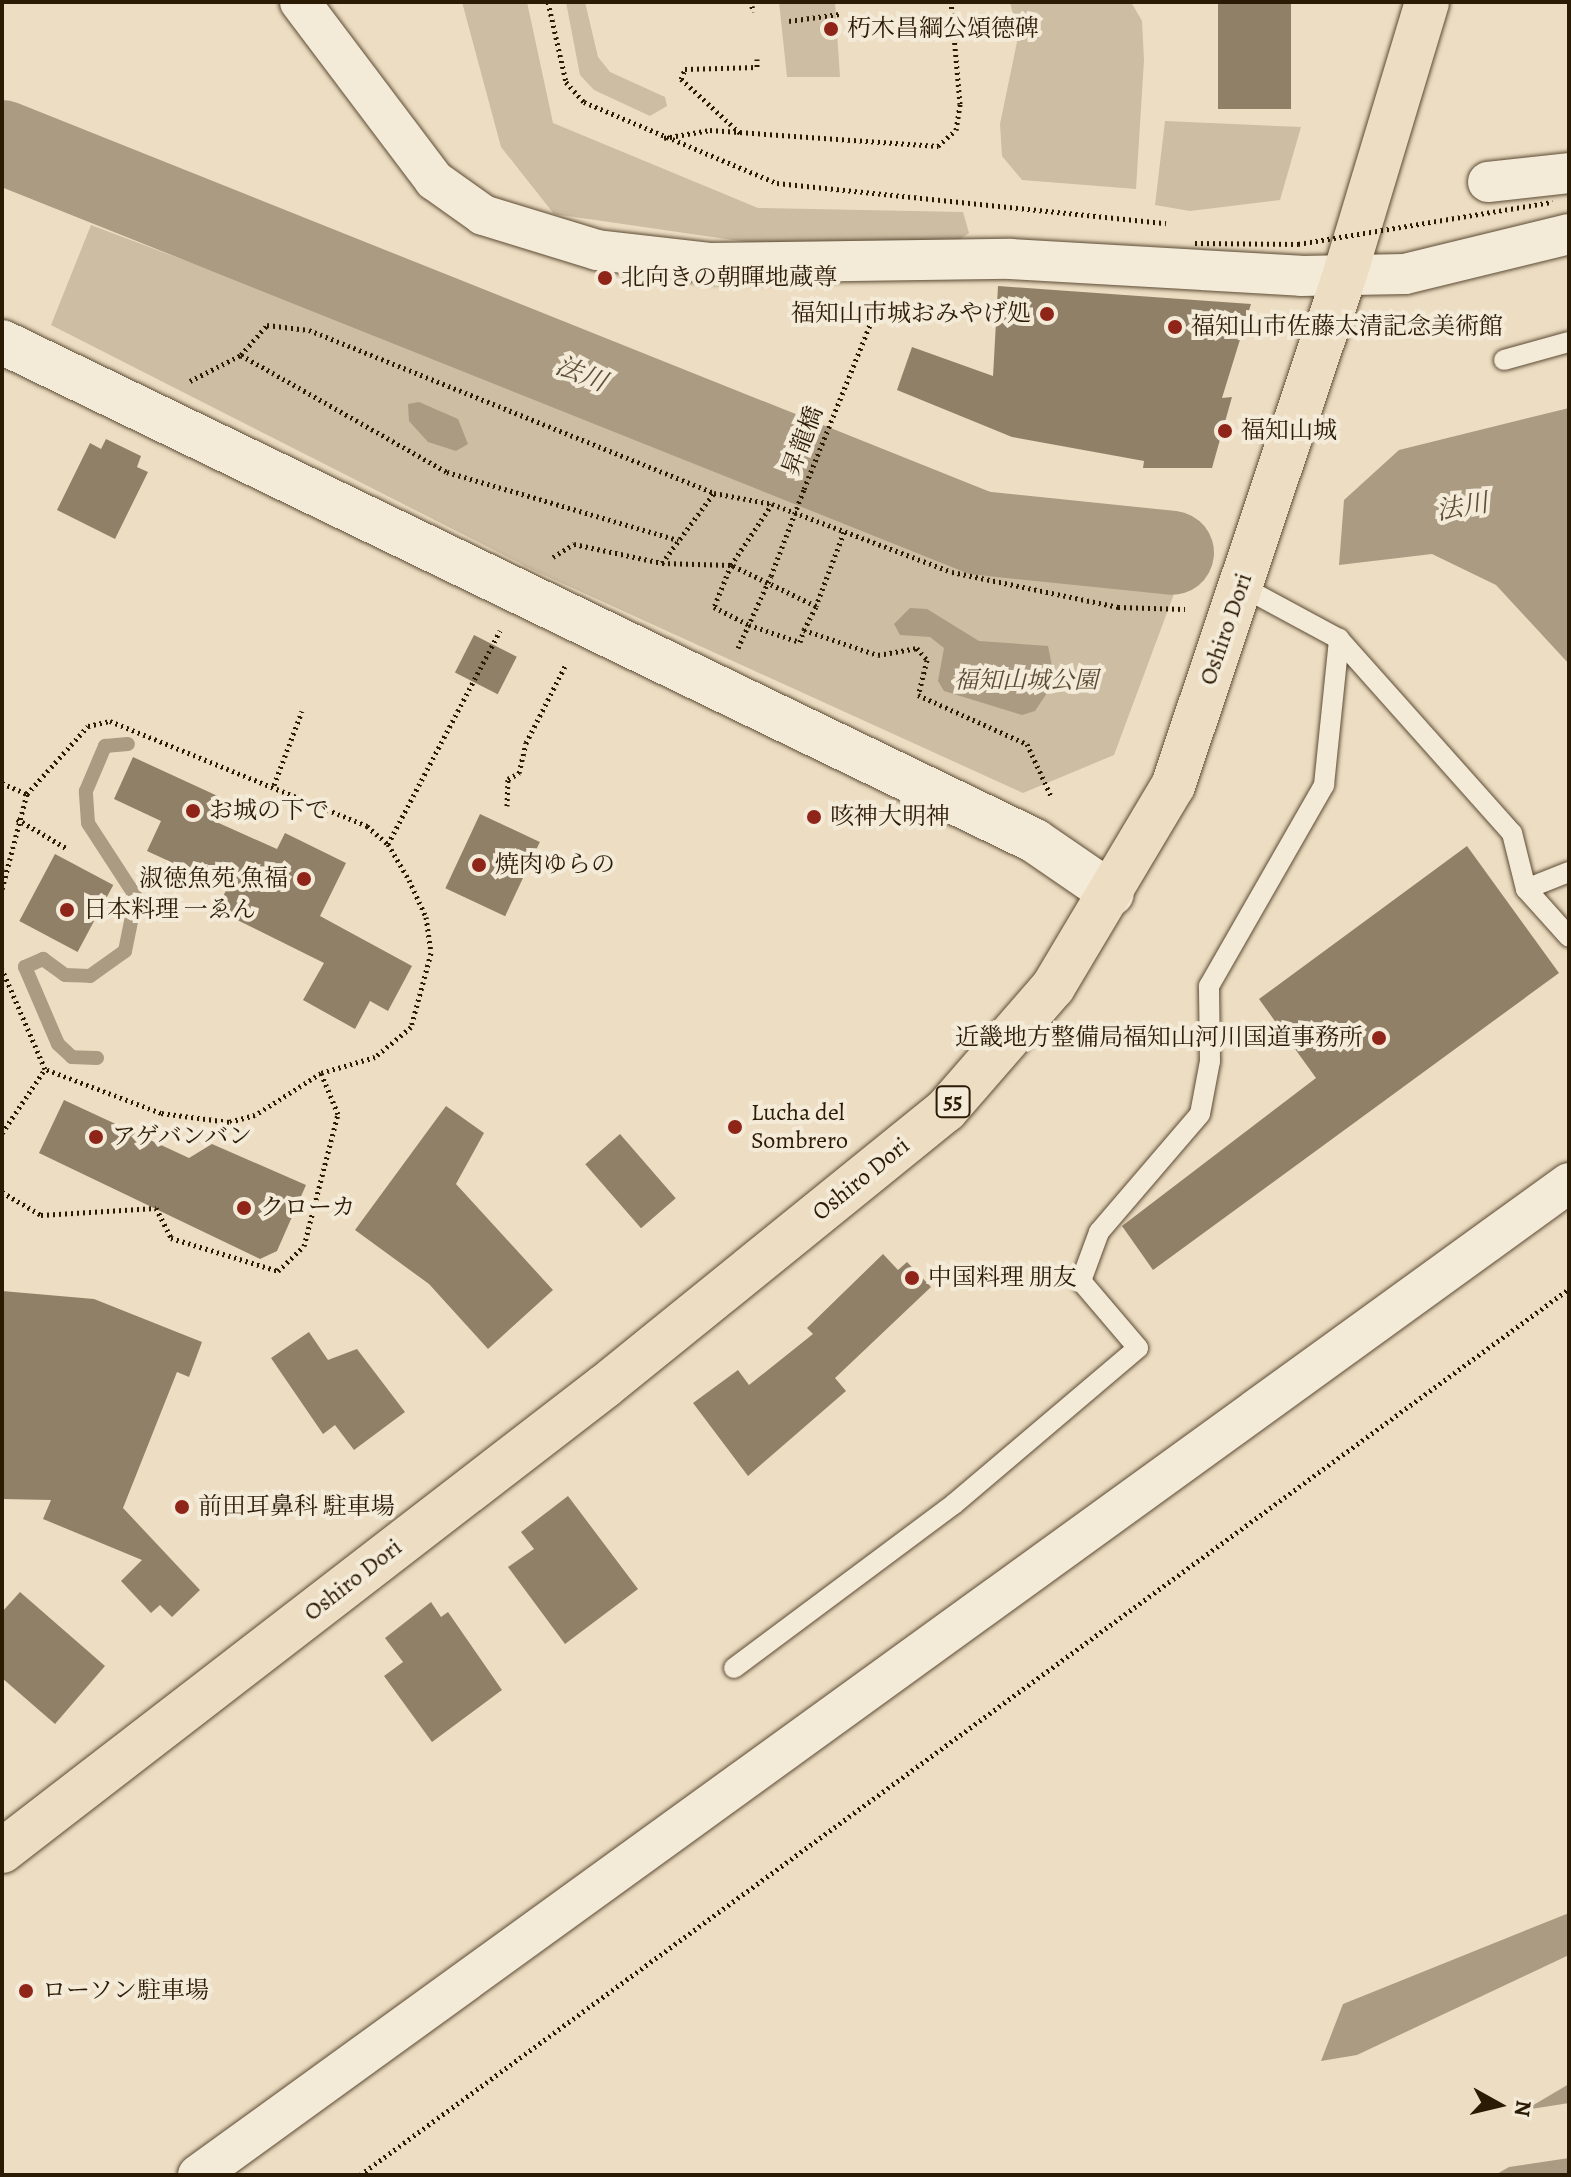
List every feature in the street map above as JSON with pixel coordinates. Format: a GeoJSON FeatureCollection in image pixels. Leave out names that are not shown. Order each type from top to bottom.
{"type":"FeatureCollection","features":[{"type":"Feature","properties":{"kind":"main road","name":"Oshiro Dori"},"geometry":{"type":"LineString","coordinates":[[2,1851],[605,1386],[946,1110],[1053,987],[1112,894],[1173,786],[1345,274],[1427,2]]}},
{"type":"Feature","properties":{"kind":"street"},"geometry":{"type":"LineString","coordinates":[[300,2],[434,180],[483,215],[539,235],[711,263],[1010,259],[1405,274],[1564,203]]}},
{"type":"Feature","properties":{"kind":"street"},"geometry":{"type":"LineString","coordinates":[[1488,182],[1564,203]]}},
{"type":"Feature","properties":{"kind":"street"},"geometry":{"type":"LineString","coordinates":[[2,342],[1035,841],[1112,894]]}},
{"type":"Feature","properties":{"kind":"street"},"geometry":{"type":"LineString","coordinates":[[198,2175],[1569,1183]]}},
{"type":"Feature","properties":{"kind":"lane"},"geometry":{"type":"LineString","coordinates":[[1504,360],[1569,342]]}},
{"type":"Feature","properties":{"kind":"lane"},"geometry":{"type":"LineString","coordinates":[[1241,586],[1339,639],[1512,833],[1526,889],[1569,937]]}},
{"type":"Feature","properties":{"kind":"lane"},"geometry":{"type":"LineString","coordinates":[[734,1668],[954,1504],[1138,1348],[1081,1281],[1099,1232],[1200,1114],[1210,1061],[1209,986],[1324,785],[1339,639]]}},
{"type":"Feature","properties":{"kind":"lane"},"geometry":{"type":"LineString","coordinates":[[1526,889],[1569,872]]}},
{"type":"Feature","properties":{"kind":"path"},"geometry":{"type":"LineString","coordinates":[[548,2],[566,82],[584,102],[663,138],[777,183],[863,197],[1161,219],[1172,227]]}},
{"type":"Feature","properties":{"kind":"path"},"geometry":{"type":"LineString","coordinates":[[663,138],[740,133],[938,146],[956,130],[960,104],[951,2]]}},
{"type":"Feature","properties":{"kind":"path"},"geometry":{"type":"LineString","coordinates":[[789,21],[840,14]]}},
{"type":"Feature","properties":{"kind":"path"},"geometry":{"type":"LineString","coordinates":[[740,133],[681,79],[685,69],[757,67],[757,59]]}},
{"type":"Feature","properties":{"kind":"path"},"geometry":{"type":"LineString","coordinates":[[1180,243],[1298,244],[1564,203]]}},
{"type":"Feature","properties":{"kind":"path"},"geometry":{"type":"LineString","coordinates":[[1184,235],[1195,243]]}},
{"type":"Feature","properties":{"kind":"path","name":"昇龍橋"},"geometry":{"type":"LineString","coordinates":[[719,688],[771,576],[869,320]]}},
{"type":"Feature","properties":{"kind":"path"},"geometry":{"type":"LineString","coordinates":[[187,382],[241,355],[267,325],[309,330],[714,493],[772,504],[952,572],[1118,607],[1186,609]]}},
{"type":"Feature","properties":{"kind":"path"},"geometry":{"type":"LineString","coordinates":[[241,355],[447,472],[678,540]]}},
{"type":"Feature","properties":{"kind":"path"},"geometry":{"type":"LineString","coordinates":[[662,563],[714,493]]}},
{"type":"Feature","properties":{"kind":"path"},"geometry":{"type":"LineString","coordinates":[[772,504],[731,565],[714,607],[749,625],[800,642],[844,532]]}},
{"type":"Feature","properties":{"kind":"path"},"geometry":{"type":"LineString","coordinates":[[543,563],[574,544],[662,563],[731,565],[766,588],[816,606]]}},
{"type":"Feature","properties":{"kind":"path"},"geometry":{"type":"LineString","coordinates":[[388,844],[509,617]]}},
{"type":"Feature","properties":{"kind":"path"},"geometry":{"type":"LineString","coordinates":[[804,630],[878,655],[917,648],[927,660],[918,695],[1027,744],[1055,804]]}},
{"type":"Feature","properties":{"kind":"path"},"geometry":{"type":"LineString","coordinates":[[507,806],[508,779],[519,773],[526,743],[574,648]]}},
{"type":"Feature","properties":{"kind":"path"},"geometry":{"type":"LineString","coordinates":[[274,785],[302,711]]}},
{"type":"Feature","properties":{"kind":"path"},"geometry":{"type":"LineString","coordinates":[[2,889],[17,819],[27,794],[88,726],[110,721],[202,763],[330,806],[388,844],[426,917],[431,953],[421,1008],[411,1027],[375,1057],[321,1073],[255,1115],[229,1122],[161,1113],[45,1069],[2,969]]}},
{"type":"Feature","properties":{"kind":"path"},"geometry":{"type":"LineString","coordinates":[[2,783],[27,794]]}},
{"type":"Feature","properties":{"kind":"path"},"geometry":{"type":"LineString","coordinates":[[17,819],[66,848]]}},
{"type":"Feature","properties":{"kind":"path"},"geometry":{"type":"LineString","coordinates":[[2,1133],[45,1069]]}},
{"type":"Feature","properties":{"kind":"path"},"geometry":{"type":"LineString","coordinates":[[2,1192],[41,1215],[156,1208],[171,1238],[278,1271],[304,1246],[338,1114],[321,1073]]}},
{"type":"Feature","properties":{"kind":"path"},"geometry":{"type":"LineString","coordinates":[[360,2175],[1569,1289]]}},
{"type":"Feature","properties":{"kind":"green space"},"geometry":{"type":"Polygon","coordinates":[[[462,2],[527,2],[553,123],[758,208],[963,212],[969,233],[959,240],[767,245],[554,214],[501,147],[462,2]]]}},
{"type":"Feature","properties":{"kind":"green space"},"geometry":{"type":"Polygon","coordinates":[[[566,2],[585,2],[598,57],[610,72],[665,97],[667,106],[650,116],[594,90],[580,75],[566,2]]]}},
{"type":"Feature","properties":{"kind":"green space"},"geometry":{"type":"Polygon","coordinates":[[[779,2],[835,2],[840,77],[787,77],[779,2]]]}},
{"type":"Feature","properties":{"kind":"green space"},"geometry":{"type":"Polygon","coordinates":[[[1010,2],[1131,2],[1142,21],[1144,60],[1136,189],[1022,180],[1002,156],[1000,124],[1018,37],[1010,2]]]}},
{"type":"Feature","properties":{"kind":"green space"},"geometry":{"type":"Polygon","coordinates":[[[1165,121],[1301,127],[1280,200],[1190,211],[1155,205],[1165,121]]]}},
{"type":"Feature","properties":{"kind":"green space","name":"福知山城公園"},"geometry":{"type":"Polygon","coordinates":[[[91,225],[1017,575],[1174,594],[1114,755],[1023,793],[533,570],[51,325],[91,225]]]}},
{"type":"Feature","properties":{"kind":"water"},"geometry":{"type":"Polygon","coordinates":[[[419,402],[458,419],[468,444],[456,451],[428,442],[409,421],[408,404],[419,402]]]}},
{"type":"Feature","properties":{"kind":"water"},"geometry":{"type":"Polygon","coordinates":[[[1569,408],[1569,664],[1496,585],[1432,554],[1339,565],[1344,500],[1399,450],[1569,408]]]}},
{"type":"Feature","properties":{"kind":"water"},"geometry":{"type":"Polygon","coordinates":[[[910,608],[927,609],[979,641],[1048,646],[1055,681],[1035,711],[1022,715],[944,691],[938,681],[944,648],[930,637],[900,635],[894,624],[910,608]]]}},
{"type":"Feature","properties":{"kind":"water"},"geometry":{"type":"Polygon","coordinates":[[[1569,1913],[1569,1955],[1357,2055],[1321,2061],[1343,2004],[1569,1913]]]}},
{"type":"Feature","properties":{"kind":"water"},"geometry":{"type":"Polygon","coordinates":[[[1569,2084],[1569,2103],[1525,2110],[1569,2084]]]}},
{"type":"Feature","properties":{"kind":"water"},"geometry":{"type":"Polygon","coordinates":[[[1569,2158],[1569,2175],[1495,2175],[1509,2167],[1569,2158]]]}},
{"type":"Feature","properties":{"kind":"building"},"geometry":{"type":"Polygon","coordinates":[[[1218,2],[1291,2],[1291,109],[1218,109],[1218,2]]]}},
{"type":"Feature","properties":{"kind":"building"},"geometry":{"type":"Polygon","coordinates":[[[998,286],[1251,304],[1222,398],[1232,397],[1212,468],[1143,468],[1144,461],[1012,437],[897,390],[912,347],[993,376],[998,286]]]}},
{"type":"Feature","properties":{"kind":"building"},"geometry":{"type":"Polygon","coordinates":[[[106,439],[141,456],[137,467],[148,472],[115,539],[57,510],[90,443],[101,449],[106,439]]]}},
{"type":"Feature","properties":{"kind":"building"},"geometry":{"type":"Polygon","coordinates":[[[474,635],[517,657],[498,694],[455,672],[474,635]]]}},
{"type":"Feature","properties":{"kind":"building"},"geometry":{"type":"Polygon","coordinates":[[[133,757],[222,798],[212,820],[277,849],[285,833],[346,863],[320,916],[412,966],[388,1011],[370,1001],[355,1029],[303,1000],[324,963],[217,910],[227,888],[147,851],[161,821],[114,799],[133,757]]]}},
{"type":"Feature","properties":{"kind":"building"},"geometry":{"type":"Polygon","coordinates":[[[480,814],[540,842],[505,916],[445,888],[480,814]]]}},
{"type":"Feature","properties":{"kind":"building","name":"近畿地方整備局福知山河川国道事務所"},"geometry":{"type":"Polygon","coordinates":[[[1467,846],[1559,973],[1153,1270],[1122,1226],[1316,1078],[1259,999],[1467,846]]]}},
{"type":"Feature","properties":{"kind":"building"},"geometry":{"type":"Polygon","coordinates":[[[55,854],[113,885],[78,952],[19,921],[55,854]]]}},
{"type":"Feature","properties":{"kind":"building"},"geometry":{"type":"Polygon","coordinates":[[[64,1100],[189,1158],[212,1144],[306,1185],[277,1251],[260,1259],[39,1153],[64,1100]]]}},
{"type":"Feature","properties":{"kind":"building"},"geometry":{"type":"Polygon","coordinates":[[[446,1106],[484,1133],[456,1184],[553,1290],[488,1349],[429,1284],[355,1230],[446,1106]]]}},
{"type":"Feature","properties":{"kind":"building"},"geometry":{"type":"Polygon","coordinates":[[[620,1134],[676,1198],[641,1228],[585,1164],[620,1134]]]}},
{"type":"Feature","properties":{"kind":"building"},"geometry":{"type":"Polygon","coordinates":[[[883,1254],[898,1270],[907,1262],[931,1287],[835,1378],[846,1391],[748,1476],[693,1403],[738,1370],[749,1385],[813,1334],[807,1328],[883,1254]]]}},
{"type":"Feature","properties":{"kind":"building"},"geometry":{"type":"Polygon","coordinates":[[[2,1291],[94,1299],[202,1342],[189,1377],[177,1372],[123,1508],[200,1590],[172,1617],[160,1605],[151,1613],[121,1581],[142,1560],[43,1519],[51,1500],[2,1499],[2,1291]]]}},
{"type":"Feature","properties":{"kind":"building"},"geometry":{"type":"Polygon","coordinates":[[[309,1332],[328,1360],[357,1349],[405,1412],[354,1450],[335,1425],[323,1434],[271,1358],[309,1332]]]}},
{"type":"Feature","properties":{"kind":"building"},"geometry":{"type":"Polygon","coordinates":[[[568,1496],[638,1589],[565,1644],[508,1567],[534,1549],[521,1532],[568,1496]]]}},
{"type":"Feature","properties":{"kind":"building"},"geometry":{"type":"Polygon","coordinates":[[[20,1592],[105,1666],[55,1724],[2,1678],[2,1612],[20,1592]]]}},
{"type":"Feature","properties":{"kind":"building"},"geometry":{"type":"Polygon","coordinates":[[[431,1602],[441,1617],[448,1612],[502,1690],[432,1742],[384,1676],[403,1662],[385,1638],[431,1602]]]}},
{"type":"Feature","properties":{"kind":"waterway","name":"法川"},"geometry":{"type":"LineString","coordinates":[[2,142],[980,533],[1172,553]]}},
{"type":"Feature","properties":{"kind":"waterway"},"geometry":{"type":"LineString","coordinates":[[97,1058],[72,1057],[58,1044],[25,967],[43,959],[65,975],[90,976],[125,951],[136,897],[88,823],[86,791],[105,746],[128,744]]}},
{"type":"Feature","properties":{"kind":"place","name":"朽木昌綱公頌德碑"},"geometry":{"type":"Point","coordinates":[831,29]}},
{"type":"Feature","properties":{"kind":"place","name":"北向きの朝暉地蔵尊"},"geometry":{"type":"Point","coordinates":[605,278]}},
{"type":"Feature","properties":{"kind":"place","name":"福知山市城おみやげ処"},"geometry":{"type":"Point","coordinates":[1047,314]}},
{"type":"Feature","properties":{"kind":"place","name":"福知山市佐藤太清記念美術館"},"geometry":{"type":"Point","coordinates":[1175,327]}},
{"type":"Feature","properties":{"kind":"place","name":"福知山城"},"geometry":{"type":"Point","coordinates":[1225,431]}},
{"type":"Feature","properties":{"kind":"place","name":"お城の下で"},"geometry":{"type":"Point","coordinates":[193,811]}},
{"type":"Feature","properties":{"kind":"place","name":"咳神大明神"},"geometry":{"type":"Point","coordinates":[814,817]}},
{"type":"Feature","properties":{"kind":"place","name":"焼肉ゆらの"},"geometry":{"type":"Point","coordinates":[479,865]}},
{"type":"Feature","properties":{"kind":"place","name":"淑徳魚苑 魚福"},"geometry":{"type":"Point","coordinates":[304,879]}},
{"type":"Feature","properties":{"kind":"place","name":"日本料理 一ゑん"},"geometry":{"type":"Point","coordinates":[67,910]}},
{"type":"Feature","properties":{"kind":"place","name":"近畿地方整備局福知山河川国道事務所"},"geometry":{"type":"Point","coordinates":[1379,1038]}},
{"type":"Feature","properties":{"kind":"place","name":"Lucha del Sombrero"},"geometry":{"type":"Point","coordinates":[735,1127]}},
{"type":"Feature","properties":{"kind":"place","name":"アゲバンバン"},"geometry":{"type":"Point","coordinates":[96,1137]}},
{"type":"Feature","properties":{"kind":"place","name":"クローカ"},"geometry":{"type":"Point","coordinates":[244,1208]}},
{"type":"Feature","properties":{"kind":"place","name":"中国料理 朋友"},"geometry":{"type":"Point","coordinates":[912,1278]}},
{"type":"Feature","properties":{"kind":"place","name":"前田耳鼻科 駐車場"},"geometry":{"type":"Point","coordinates":[182,1507]}},
{"type":"Feature","properties":{"kind":"place","name":"ローソン駐車場"},"geometry":{"type":"Point","coordinates":[26,1991]}}]}
